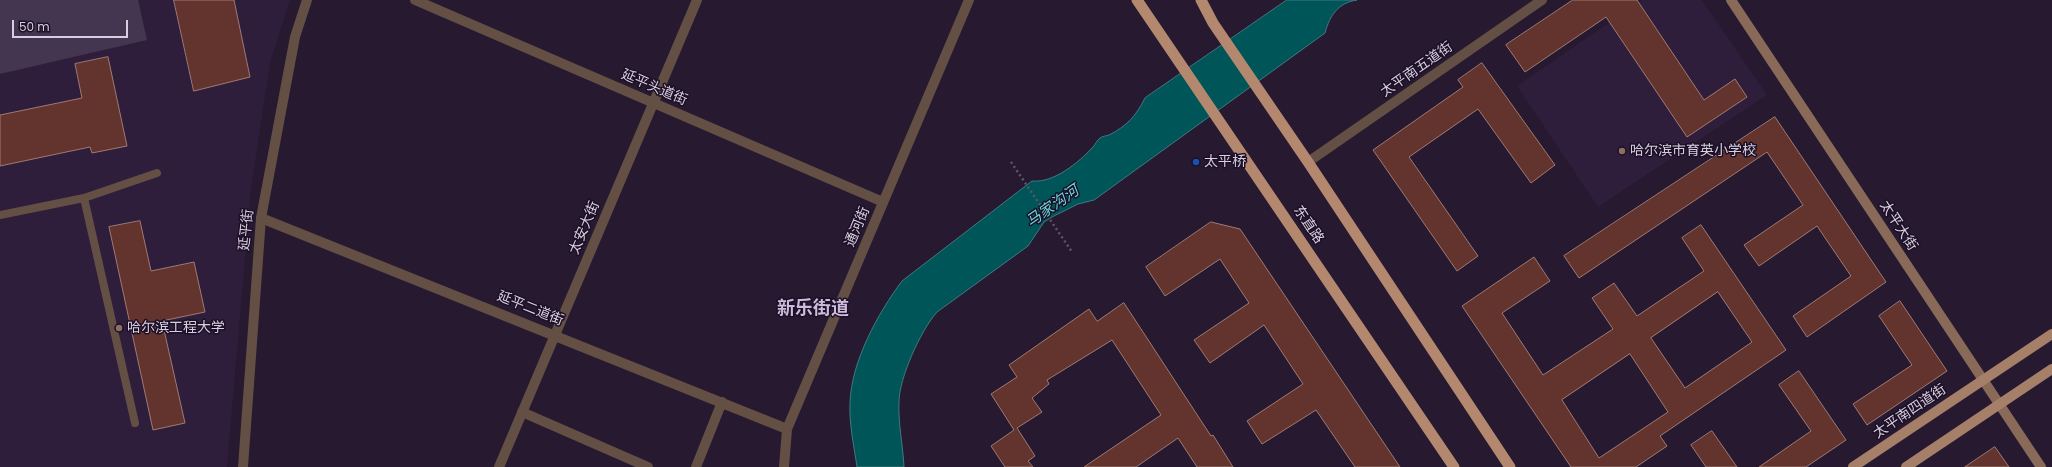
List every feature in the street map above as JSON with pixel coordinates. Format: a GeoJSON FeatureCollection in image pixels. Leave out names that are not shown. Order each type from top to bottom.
{"type":"FeatureCollection","features":[{"type":"Feature","properties":{"kind":"highway","name":"东直路"},"geometry":{"type":"LineString","coordinates":[[1137,0],[1170,52],[1229,136],[1454,467]]}},
{"type":"Feature","properties":{"kind":"highway"},"geometry":{"type":"LineString","coordinates":[[1201,0],[1213,23],[1270,109],[1308,162],[1510,467]]}},
{"type":"Feature","properties":{"kind":"main road","name":"太平大街"},"geometry":{"type":"LineString","coordinates":[[1732,0],[2041,467]]}},
{"type":"Feature","properties":{"kind":"main road","name":"太平南四道街"},"geometry":{"type":"LineString","coordinates":[[1853,467],[2052,334]]}},
{"type":"Feature","properties":{"kind":"main road"},"geometry":{"type":"LineString","coordinates":[[1906,467],[2052,369]]}},
{"type":"Feature","properties":{"kind":"street","name":"延平街"},"geometry":{"type":"LineString","coordinates":[[242,467],[261,218],[295,37],[307,0]]}},
{"type":"Feature","properties":{"kind":"street","name":"延平头道街"},"geometry":{"type":"LineString","coordinates":[[415,0],[883,202]]}},
{"type":"Feature","properties":{"kind":"street","name":"太安大街"},"geometry":{"type":"LineString","coordinates":[[498,467],[697,0]]}},
{"type":"Feature","properties":{"kind":"street","name":"通河街"},"geometry":{"type":"LineString","coordinates":[[784,467],[787,429],[969,0]]}},
{"type":"Feature","properties":{"kind":"street","name":"太平南五道街"},"geometry":{"type":"LineString","coordinates":[[1308,162],[1542,0]]}},
{"type":"Feature","properties":{"kind":"street","name":"延平二道街"},"geometry":{"type":"LineString","coordinates":[[261,218],[555,334],[787,429]]}},
{"type":"Feature","properties":{"kind":"street"},"geometry":{"type":"LineString","coordinates":[[696,467],[722,402]]}},
{"type":"Feature","properties":{"kind":"street"},"geometry":{"type":"LineString","coordinates":[[522,412],[648,467]]}},
{"type":"Feature","properties":{"kind":"lane"},"geometry":{"type":"LineString","coordinates":[[0,215],[84,198],[157,173]]}},
{"type":"Feature","properties":{"kind":"lane"},"geometry":{"type":"LineString","coordinates":[[84,198],[135,423]]}},
{"type":"Feature","properties":{"kind":"path"},"geometry":{"type":"LineString","coordinates":[[1011,162],[1072,252]]}},
{"type":"Feature","properties":{"kind":"shaded area","name":"哈尔滨工程大学"},"geometry":{"type":"Polygon","coordinates":[[[0,0],[290,0],[270,63],[251,189],[227,467],[0,467],[0,0]]]}},
{"type":"Feature","properties":{"kind":"shaded area"},"geometry":{"type":"Polygon","coordinates":[[[0,0],[138,0],[147,40],[0,74],[0,0]]]}},
{"type":"Feature","properties":{"kind":"shaded area","name":"哈尔滨市育英小学校"},"geometry":{"type":"Polygon","coordinates":[[[1642,0],[1702,0],[1767,95],[1598,207],[1517,86],[1642,0]]]}},
{"type":"Feature","properties":{"kind":"water","name":"马家沟河"},"geometry":{"type":"Polygon","coordinates":[[[1287,0],[1357,0],[1340,7],[1332,15],[1325,33],[1094,200],[1078,204],[1044,222],[1028,246],[937,312],[924,330],[918,342],[907,368],[900,392],[899,418],[904,467],[857,467],[850,419],[850,403],[855,371],[867,339],[875,323],[902,281],[1032,181],[1049,179],[1065,171],[1087,153],[1100,138],[1109,135],[1126,124],[1138,110],[1145,98],[1287,0]]]}},
{"type":"Feature","properties":{"kind":"building"},"geometry":{"type":"Polygon","coordinates":[[[174,0],[234,0],[250,77],[194,91],[174,0]]]}},
{"type":"Feature","properties":{"kind":"building"},"geometry":{"type":"Polygon","coordinates":[[[1573,0],[1637,0],[1704,100],[1735,79],[1747,97],[1687,137],[1606,17],[1525,72],[1506,45],[1573,0]]]}},
{"type":"Feature","properties":{"kind":"building"},"geometry":{"type":"Polygon","coordinates":[[[108,57],[127,146],[92,153],[90,147],[0,166],[0,115],[82,98],[75,64],[108,57]]]}},
{"type":"Feature","properties":{"kind":"building"},"geometry":{"type":"Polygon","coordinates":[[[1482,63],[1555,165],[1531,183],[1478,109],[1409,157],[1478,256],[1457,271],[1373,150],[1463,87],[1458,80],[1482,63]]]}},
{"type":"Feature","properties":{"kind":"building"},"geometry":{"type":"Polygon","coordinates":[[[1775,117],[1886,282],[1807,337],[1793,316],[1851,276],[1817,226],[1759,266],[1744,245],[1803,205],[1767,152],[1579,278],[1564,256],[1775,117]]]}},
{"type":"Feature","properties":{"kind":"building"},"geometry":{"type":"Polygon","coordinates":[[[140,221],[151,271],[194,262],[205,312],[162,321],[185,423],[153,430],[109,227],[140,221]]]}},
{"type":"Feature","properties":{"kind":"building"},"geometry":{"type":"Polygon","coordinates":[[[1211,222],[1240,229],[1400,467],[1355,467],[1316,410],[1262,444],[1247,421],[1303,384],[1264,325],[1210,363],[1194,340],[1249,303],[1220,259],[1165,296],[1146,267],[1211,222]]]}},
{"type":"Feature","properties":{"kind":"building"},"geometry":{"type":"Polygon","coordinates":[[[1701,225],[1786,350],[1660,436],[1667,446],[1636,467],[1571,467],[1462,306],[1534,257],[1550,281],[1502,313],[1543,375],[1613,329],[1592,298],[1614,283],[1637,316],[1704,271],[1682,238],[1701,225]],[[1718,292],[1651,338],[1685,388],[1752,342],[1718,292]],[[1630,354],[1562,400],[1599,458],[1668,412],[1630,354]]]}},
{"type":"Feature","properties":{"kind":"building"},"geometry":{"type":"Polygon","coordinates":[[[1900,301],[1947,371],[1867,425],[1853,404],[1912,365],[1879,316],[1900,301]]]}},
{"type":"Feature","properties":{"kind":"building"},"geometry":{"type":"Polygon","coordinates":[[[1124,303],[1233,467],[1197,467],[1178,438],[1136,467],[1084,467],[1161,415],[1112,340],[1047,380],[1049,384],[1032,398],[1042,412],[1017,428],[1035,456],[1028,461],[1033,467],[1005,467],[991,446],[1014,430],[991,394],[1017,377],[1009,365],[1089,309],[1097,321],[1124,303]]]}},
{"type":"Feature","properties":{"kind":"building"},"geometry":{"type":"Polygon","coordinates":[[[1799,371],[1846,440],[1806,467],[1759,467],[1811,431],[1779,385],[1799,371]]]}},
{"type":"Feature","properties":{"kind":"building"},"geometry":{"type":"Polygon","coordinates":[[[1712,431],[1737,467],[1706,467],[1691,445],[1712,431]]]}},
{"type":"Feature","properties":{"kind":"building"},"geometry":{"type":"Polygon","coordinates":[[[1995,447],[2009,467],[1965,467],[1995,447]]]}},
{"type":"Feature","properties":{"kind":"place","name":"哈尔滨市育英小学校"},"geometry":{"type":"Point","coordinates":[1622,151]}},
{"type":"Feature","properties":{"kind":"place","name":"太平桥"},"geometry":{"type":"Point","coordinates":[1196,162]}},
{"type":"Feature","properties":{"kind":"place","name":"哈尔滨工程大学"},"geometry":{"type":"Point","coordinates":[119,328]}},
{"type":"Feature","properties":{"kind":"district","name":"新乐街道"},"geometry":{"type":"Point","coordinates":[813,309]}}]}
